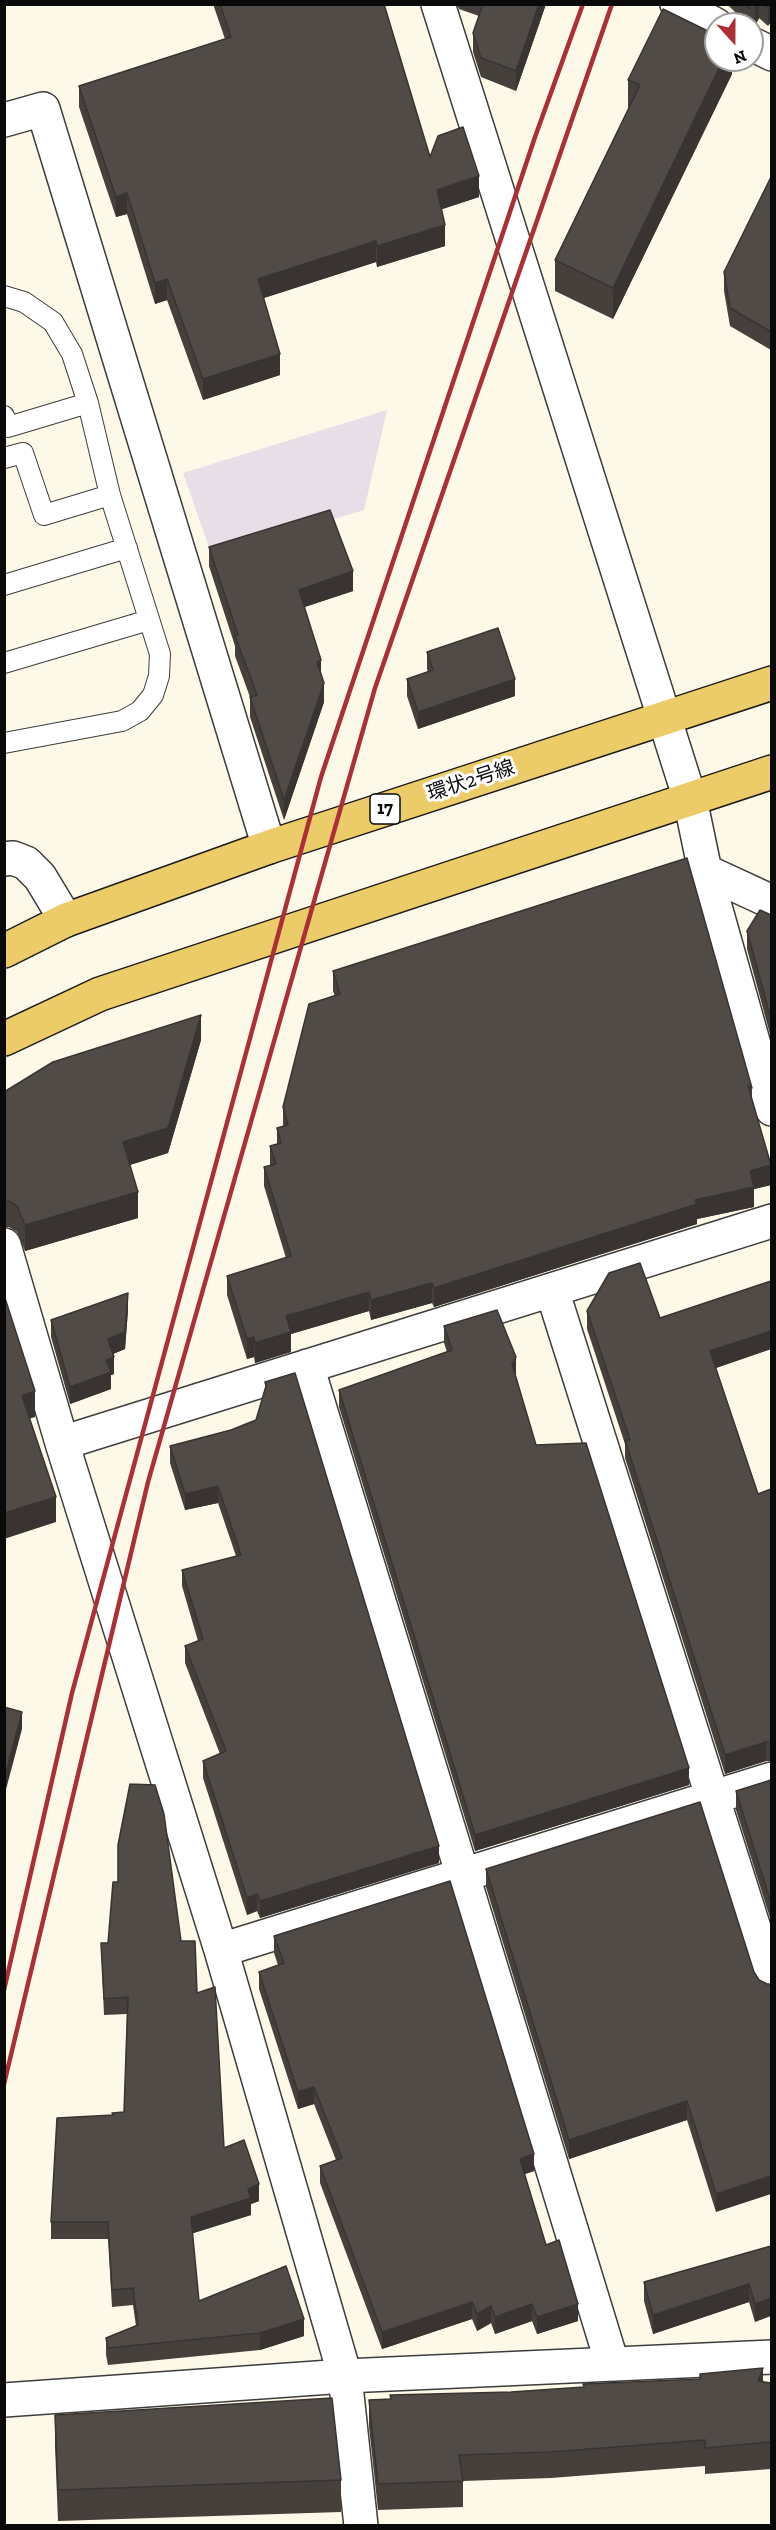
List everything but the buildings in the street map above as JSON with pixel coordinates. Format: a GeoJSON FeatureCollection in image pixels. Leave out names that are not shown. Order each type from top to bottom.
{"type":"FeatureCollection","features":[{"type":"Feature","properties":{"kind":"main road","name":"環状2号線"},"geometry":{"type":"LineString","coordinates":[[4,951],[66,920],[269,847],[771,683]]}},
{"type":"Feature","properties":{"kind":"main road"},"geometry":{"type":"LineString","coordinates":[[4,1039],[100,994],[771,772]]}},
{"type":"Feature","properties":{"kind":"street"},"geometry":{"type":"LineString","coordinates":[[438,4],[690,799],[705,871],[771,1109]]}},
{"type":"Feature","properties":{"kind":"street"},"geometry":{"type":"LineString","coordinates":[[677,4],[704,19]]}},
{"type":"Feature","properties":{"kind":"street"},"geometry":{"type":"LineString","coordinates":[[4,120],[43,109],[269,847]]}},
{"type":"Feature","properties":{"kind":"street"},"geometry":{"type":"LineString","coordinates":[[4,859],[13,858],[26,862],[40,877],[66,920]]}},
{"type":"Feature","properties":{"kind":"street"},"geometry":{"type":"LineString","coordinates":[[705,871],[771,903]]}},
{"type":"Feature","properties":{"kind":"street"},"geometry":{"type":"LineString","coordinates":[[62,1443],[771,1221]]}},
{"type":"Feature","properties":{"kind":"street"},"geometry":{"type":"LineString","coordinates":[[4,1245],[62,1443],[221,1950],[345,2376],[361,2526]]}},
{"type":"Feature","properties":{"kind":"street"},"geometry":{"type":"LineString","coordinates":[[552,1290],[771,1986]]}},
{"type":"Feature","properties":{"kind":"street"},"geometry":{"type":"LineString","coordinates":[[308,1366],[612,2363]]}},
{"type":"Feature","properties":{"kind":"street"},"geometry":{"type":"LineString","coordinates":[[221,1950],[771,1779]]}},
{"type":"Feature","properties":{"kind":"street"},"geometry":{"type":"LineString","coordinates":[[4,2400],[345,2376],[771,2356]]}},
{"type":"Feature","properties":{"kind":"lane"},"geometry":{"type":"LineString","coordinates":[[4,296],[24,302],[53,322],[72,354],[88,403],[110,495],[160,654],[159,676],[153,695],[140,711],[122,721],[4,743]]}},
{"type":"Feature","properties":{"kind":"lane"},"geometry":{"type":"LineString","coordinates":[[4,416],[8,427],[88,403]]}},
{"type":"Feature","properties":{"kind":"lane"},"geometry":{"type":"LineString","coordinates":[[4,458],[23,453],[44,515],[110,495]]}},
{"type":"Feature","properties":{"kind":"lane"},"geometry":{"type":"LineString","coordinates":[[4,585],[127,548]]}},
{"type":"Feature","properties":{"kind":"lane"},"geometry":{"type":"LineString","coordinates":[[4,663],[149,620]]}},
{"type":"Feature","properties":{"kind":"shaded area"},"geometry":{"type":"Polygon","coordinates":[[[387,410],[364,510],[212,556],[183,473],[387,410]]]}},
{"type":"Feature","properties":{"kind":"railway"},"geometry":{"type":"LineString","coordinates":[[4,1990],[72,1693],[321,777],[535,137],[583,4]]}},
{"type":"Feature","properties":{"kind":"railway"},"geometry":{"type":"LineString","coordinates":[[4,2084],[148,1482],[375,688],[612,4]]}}]}
